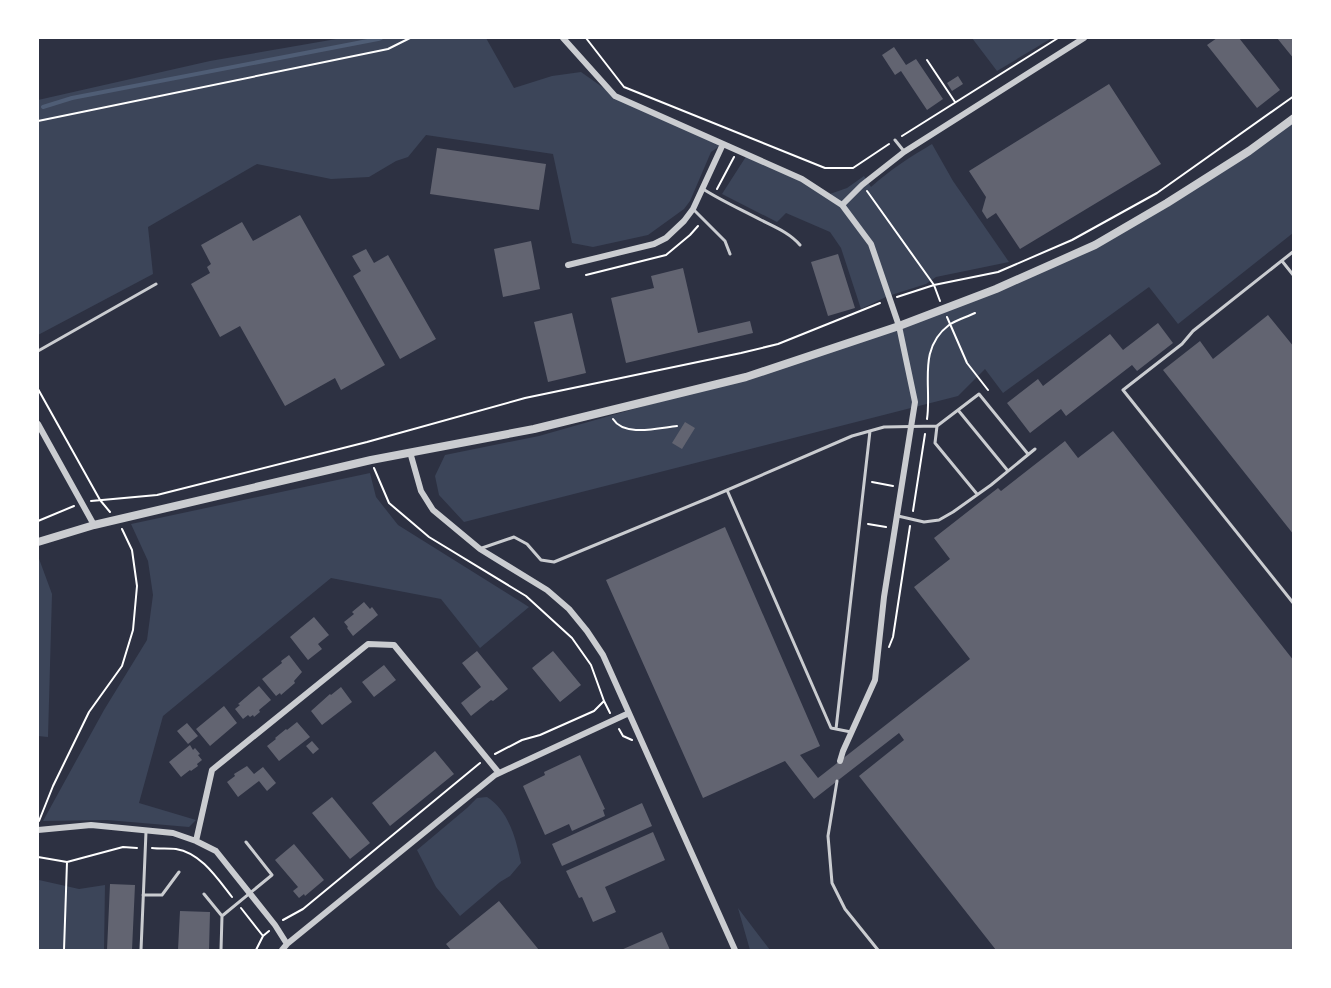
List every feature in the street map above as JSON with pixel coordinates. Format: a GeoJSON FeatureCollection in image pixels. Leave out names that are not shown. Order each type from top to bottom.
{"type":"FeatureCollection","features":[{"type":"Feature","properties":{"kind":"street"},"geometry":{"type":"LineString","coordinates":[[563,38],[615,96],[802,179],[842,205],[870,244],[899,326],[915,402],[884,597],[875,680],[840,761]]}},
{"type":"Feature","properties":{"kind":"street"},"geometry":{"type":"LineString","coordinates":[[842,205],[862,184],[904,152],[1084,38]]}},
{"type":"Feature","properties":{"kind":"street"},"geometry":{"type":"LineString","coordinates":[[38,542],[94,525],[371,460],[534,429],[746,377],[899,326],[1013,282],[1095,245],[1240,157],[1293,118]]}},
{"type":"Feature","properties":{"kind":"street"},"geometry":{"type":"LineString","coordinates":[[568,265],[654,244],[666,238],[684,221],[693,208],[723,144]]}},
{"type":"Feature","properties":{"kind":"street"},"geometry":{"type":"LineString","coordinates":[[38,424],[94,525]]}},
{"type":"Feature","properties":{"kind":"street"},"geometry":{"type":"LineString","coordinates":[[410,452],[421,491],[433,510],[480,549],[547,590],[569,609],[603,655],[735,951]]}},
{"type":"Feature","properties":{"kind":"street"},"geometry":{"type":"LineString","coordinates":[[196,841],[212,770],[368,644],[394,645],[499,773]]}},
{"type":"Feature","properties":{"kind":"street"},"geometry":{"type":"LineString","coordinates":[[282,951],[287,944],[351,890],[499,773],[629,713]]}},
{"type":"Feature","properties":{"kind":"street"},"geometry":{"type":"LineString","coordinates":[[38,830],[91,825],[173,832],[196,841],[216,851],[275,925],[287,944]]}},
{"type":"Feature","properties":{"kind":"lane"},"geometry":{"type":"LineString","coordinates":[[895,140],[904,152]]}},
{"type":"Feature","properties":{"kind":"lane"},"geometry":{"type":"LineString","coordinates":[[702,188],[784,232],[800,245]]}},
{"type":"Feature","properties":{"kind":"lane"},"geometry":{"type":"LineString","coordinates":[[693,208],[725,241],[730,254]]}},
{"type":"Feature","properties":{"kind":"lane"},"geometry":{"type":"LineString","coordinates":[[1293,251],[1123,390],[1293,604]]}},
{"type":"Feature","properties":{"kind":"lane"},"geometry":{"type":"LineString","coordinates":[[1282,261],[1293,276]]}},
{"type":"Feature","properties":{"kind":"lane"},"geometry":{"type":"LineString","coordinates":[[38,351],[156,284]]}},
{"type":"Feature","properties":{"kind":"lane"},"geometry":{"type":"LineString","coordinates":[[480,549],[514,537],[527,544],[541,560],[554,562],[852,436],[884,427],[937,426],[979,394],[1028,454]]}},
{"type":"Feature","properties":{"kind":"lane"},"geometry":{"type":"LineString","coordinates":[[958,410],[1008,471]]}},
{"type":"Feature","properties":{"kind":"lane"},"geometry":{"type":"LineString","coordinates":[[937,426],[935,443],[977,494]]}},
{"type":"Feature","properties":{"kind":"lane"},"geometry":{"type":"LineString","coordinates":[[836,729],[870,431]]}},
{"type":"Feature","properties":{"kind":"lane"},"geometry":{"type":"LineString","coordinates":[[898,516],[924,522],[939,520],[953,512],[1035,449]]}},
{"type":"Feature","properties":{"kind":"lane"},"geometry":{"type":"LineString","coordinates":[[727,490],[831,728],[851,732]]}},
{"type":"Feature","properties":{"kind":"lane"},"geometry":{"type":"LineString","coordinates":[[837,781],[828,837],[832,882],[845,909],[878,951]]}},
{"type":"Feature","properties":{"kind":"lane"},"geometry":{"type":"LineString","coordinates":[[141,951],[146,830]]}},
{"type":"Feature","properties":{"kind":"lane"},"geometry":{"type":"LineString","coordinates":[[222,916],[272,875],[246,842]]}},
{"type":"Feature","properties":{"kind":"lane"},"geometry":{"type":"LineString","coordinates":[[143,895],[162,895],[179,872]]}},
{"type":"Feature","properties":{"kind":"lane"},"geometry":{"type":"LineString","coordinates":[[204,894],[222,916],[221,951]]}},
{"type":"Feature","properties":{"kind":"path"},"geometry":{"type":"LineString","coordinates":[[38,121],[387,49],[410,38]]}},
{"type":"Feature","properties":{"kind":"path"},"geometry":{"type":"LineString","coordinates":[[586,38],[624,87],[825,168],[853,168],[1058,38]]}},
{"type":"Feature","properties":{"kind":"path"},"geometry":{"type":"LineString","coordinates":[[927,60],[955,102]]}},
{"type":"Feature","properties":{"kind":"path"},"geometry":{"type":"LineString","coordinates":[[38,521],[82,503],[157,495],[366,442],[525,398],[778,344],[933,285],[998,272],[1072,240],[1157,193],[1293,96]]}},
{"type":"Feature","properties":{"kind":"path"},"geometry":{"type":"LineString","coordinates":[[862,184],[933,285],[967,363],[991,394]]}},
{"type":"Feature","properties":{"kind":"path"},"geometry":{"type":"LineString","coordinates":[[889,647],[893,637],[926,427],[929,392],[927,364],[931,348],[950,324],[975,313]]}},
{"type":"Feature","properties":{"kind":"path"},"geometry":{"type":"LineString","coordinates":[[38,389],[99,500],[118,520],[132,550],[137,586],[133,630],[122,666],[89,711],[52,786],[38,824]]}},
{"type":"Feature","properties":{"kind":"path"},"geometry":{"type":"LineString","coordinates":[[608,411],[616,425],[629,430],[677,426]]}},
{"type":"Feature","properties":{"kind":"path"},"geometry":{"type":"LineString","coordinates":[[371,460],[389,503],[429,537],[526,596],[572,638],[591,665],[604,701],[623,736],[643,744]]}},
{"type":"Feature","properties":{"kind":"path"},"geometry":{"type":"LineString","coordinates":[[864,480],[916,490]]}},
{"type":"Feature","properties":{"kind":"path"},"geometry":{"type":"LineString","coordinates":[[256,950],[263,936],[275,925],[303,909],[486,758],[522,740],[540,735],[594,711],[604,701]]}},
{"type":"Feature","properties":{"kind":"path"},"geometry":{"type":"LineString","coordinates":[[38,857],[67,862],[123,847],[176,849],[191,854],[210,868],[263,936]]}},
{"type":"Feature","properties":{"kind":"path"},"geometry":{"type":"LineString","coordinates":[[64,951],[67,862]]}},
{"type":"Feature","properties":{"kind":"shaded area"},"geometry":{"type":"Polygon","coordinates":[[[342,38],[486,38],[514,88],[552,76],[581,72],[615,96],[723,144],[711,152],[690,201],[684,209],[648,235],[593,247],[572,243],[553,154],[426,135],[408,157],[396,161],[369,177],[331,179],[257,164],[148,227],[153,274],[38,335],[38,100],[210,61],[342,38]]]}},
{"type":"Feature","properties":{"kind":"shaded area"},"geometry":{"type":"Polygon","coordinates":[[[972,38],[1052,38],[997,71],[972,38]]]}},
{"type":"Feature","properties":{"kind":"shaded area"},"geometry":{"type":"Polygon","coordinates":[[[1293,118],[1293,233],[1178,324],[1149,287],[1003,393],[985,369],[958,396],[464,522],[439,495],[435,476],[445,455],[539,436],[746,377],[1022,278],[1095,245],[1163,205],[1293,118]]]}},
{"type":"Feature","properties":{"kind":"shaded area"},"geometry":{"type":"Polygon","coordinates":[[[932,144],[953,181],[1009,262],[936,277],[926,284],[888,296],[861,309],[841,248],[830,232],[786,213],[777,222],[722,194],[747,155],[802,179],[827,195],[847,188],[864,176],[871,187],[900,164],[932,144]]]}},
{"type":"Feature","properties":{"kind":"shaded area"},"geometry":{"type":"Polygon","coordinates":[[[370,473],[376,497],[398,525],[529,607],[480,648],[441,599],[331,578],[163,716],[139,803],[196,820],[189,827],[107,820],[43,821],[104,710],[147,640],[153,595],[148,561],[131,524],[370,473]]]}},
{"type":"Feature","properties":{"kind":"shaded area"},"geometry":{"type":"Polygon","coordinates":[[[38,556],[52,594],[48,737],[38,736],[38,556]]]}},
{"type":"Feature","properties":{"kind":"shaded area"},"geometry":{"type":"Polygon","coordinates":[[[487,797],[495,803],[506,818],[514,835],[521,863],[510,876],[460,916],[436,887],[417,850],[477,798],[487,797]]]}},
{"type":"Feature","properties":{"kind":"shaded area"},"geometry":{"type":"Polygon","coordinates":[[[39,880],[79,889],[105,885],[104,950],[38,950],[39,880]]]}},
{"type":"Feature","properties":{"kind":"shaded area"},"geometry":{"type":"Polygon","coordinates":[[[738,908],[770,950],[750,950],[738,908]]]}},
{"type":"Feature","properties":{"kind":"building"},"geometry":{"type":"Polygon","coordinates":[[[1217,38],[1239,38],[1280,90],[1257,108],[1207,45],[1217,38]]]}},
{"type":"Feature","properties":{"kind":"building"},"geometry":{"type":"Polygon","coordinates":[[[1277,38],[1294,38],[1294,59],[1277,38]]]}},
{"type":"Feature","properties":{"kind":"building"},"geometry":{"type":"Polygon","coordinates":[[[894,47],[906,65],[916,59],[943,99],[927,110],[901,71],[895,75],[882,55],[894,47]]]}},
{"type":"Feature","properties":{"kind":"building"},"geometry":{"type":"Polygon","coordinates":[[[958,76],[963,84],[952,91],[947,83],[958,76]]]}},
{"type":"Feature","properties":{"kind":"building"},"geometry":{"type":"Polygon","coordinates":[[[1109,84],[1161,164],[1020,249],[996,213],[987,219],[982,211],[986,197],[969,171],[1109,84]]]}},
{"type":"Feature","properties":{"kind":"building"},"geometry":{"type":"Polygon","coordinates":[[[437,148],[546,164],[539,210],[430,194],[437,148]]]}},
{"type":"Feature","properties":{"kind":"building"},"geometry":{"type":"Polygon","coordinates":[[[300,215],[385,365],[341,390],[335,378],[285,406],[240,326],[220,337],[191,284],[210,273],[207,267],[211,264],[201,245],[242,222],[253,241],[300,215]]]}},
{"type":"Feature","properties":{"kind":"building"},"geometry":{"type":"Polygon","coordinates":[[[531,241],[540,289],[503,297],[494,249],[531,241]]]}},
{"type":"Feature","properties":{"kind":"building"},"geometry":{"type":"Polygon","coordinates":[[[366,249],[374,263],[388,255],[436,339],[400,359],[353,276],[361,271],[352,256],[366,249]]]}},
{"type":"Feature","properties":{"kind":"building"},"geometry":{"type":"Polygon","coordinates":[[[838,254],[855,308],[828,316],[811,262],[838,254]]]}},
{"type":"Feature","properties":{"kind":"building"},"geometry":{"type":"Polygon","coordinates":[[[683,268],[698,333],[750,321],[753,333],[626,363],[611,298],[654,288],[651,276],[683,268]]]}},
{"type":"Feature","properties":{"kind":"building"},"geometry":{"type":"Polygon","coordinates":[[[572,313],[586,373],[548,382],[534,322],[572,313]]]}},
{"type":"Feature","properties":{"kind":"building"},"geometry":{"type":"Polygon","coordinates":[[[1268,315],[1294,347],[1294,535],[1163,370],[1200,341],[1213,359],[1268,315]]]}},
{"type":"Feature","properties":{"kind":"building"},"geometry":{"type":"Polygon","coordinates":[[[1158,323],[1173,343],[1137,371],[1132,365],[1066,416],[1061,409],[1030,433],[1007,403],[1038,379],[1043,386],[1110,334],[1123,350],[1158,323]]]}},
{"type":"Feature","properties":{"kind":"building"},"geometry":{"type":"Polygon","coordinates":[[[685,422],[695,428],[682,449],[672,443],[685,422]]]}},
{"type":"Feature","properties":{"kind":"building"},"geometry":{"type":"Polygon","coordinates":[[[1113,431],[1294,661],[1294,950],[996,950],[859,776],[904,740],[899,733],[814,799],[785,761],[703,798],[606,580],[725,527],[820,746],[800,755],[818,778],[970,659],[914,587],[950,559],[934,538],[998,488],[1001,491],[1065,441],[1078,458],[1113,431]]]}},
{"type":"Feature","properties":{"kind":"building"},"geometry":{"type":"Polygon","coordinates":[[[364,602],[378,615],[353,636],[344,622],[364,602]]]}},
{"type":"Feature","properties":{"kind":"building"},"geometry":{"type":"Polygon","coordinates":[[[314,617],[329,635],[318,644],[322,649],[308,660],[290,637],[314,617]]]}},
{"type":"Feature","properties":{"kind":"building"},"geometry":{"type":"Polygon","coordinates":[[[477,651],[508,689],[471,716],[461,703],[481,687],[462,663],[477,651]]]}},
{"type":"Feature","properties":{"kind":"building"},"geometry":{"type":"Polygon","coordinates":[[[553,651],[581,685],[560,702],[532,668],[553,651]]]}},
{"type":"Feature","properties":{"kind":"building"},"geometry":{"type":"Polygon","coordinates":[[[289,655],[302,672],[294,681],[295,683],[281,695],[280,693],[276,696],[262,679],[289,655]]]}},
{"type":"Feature","properties":{"kind":"building"},"geometry":{"type":"Polygon","coordinates":[[[384,665],[396,680],[374,697],[362,682],[384,665]]]}},
{"type":"Feature","properties":{"kind":"building"},"geometry":{"type":"Polygon","coordinates":[[[259,686],[271,700],[254,717],[248,715],[243,719],[235,709],[259,686]]]}},
{"type":"Feature","properties":{"kind":"building"},"geometry":{"type":"Polygon","coordinates":[[[341,687],[352,702],[322,725],[311,711],[341,687]]]}},
{"type":"Feature","properties":{"kind":"building"},"geometry":{"type":"Polygon","coordinates":[[[224,706],[237,723],[210,746],[196,729],[224,706]]]}},
{"type":"Feature","properties":{"kind":"building"},"geometry":{"type":"Polygon","coordinates":[[[297,722],[310,737],[279,761],[267,746],[297,722]]]}},
{"type":"Feature","properties":{"kind":"building"},"geometry":{"type":"Polygon","coordinates":[[[187,723],[198,736],[188,744],[177,731],[187,723]]]}},
{"type":"Feature","properties":{"kind":"building"},"geometry":{"type":"Polygon","coordinates":[[[312,741],[319,749],[313,754],[306,746],[312,741]]]}},
{"type":"Feature","properties":{"kind":"building"},"geometry":{"type":"Polygon","coordinates":[[[190,745],[200,754],[198,755],[202,760],[197,764],[198,766],[181,777],[169,762],[190,745]]]}},
{"type":"Feature","properties":{"kind":"building"},"geometry":{"type":"Polygon","coordinates":[[[435,751],[454,774],[390,826],[372,803],[435,751]]]}},
{"type":"Feature","properties":{"kind":"building"},"geometry":{"type":"Polygon","coordinates":[[[580,755],[605,809],[603,810],[605,816],[572,831],[569,824],[545,835],[523,786],[545,775],[544,772],[580,755]]]}},
{"type":"Feature","properties":{"kind":"building"},"geometry":{"type":"Polygon","coordinates":[[[247,766],[254,774],[263,767],[276,783],[267,791],[259,781],[238,797],[227,782],[235,776],[234,774],[247,766]]]}},
{"type":"Feature","properties":{"kind":"building"},"geometry":{"type":"Polygon","coordinates":[[[332,797],[370,843],[350,859],[312,813],[332,797]]]}},
{"type":"Feature","properties":{"kind":"building"},"geometry":{"type":"Polygon","coordinates":[[[642,803],[652,826],[562,866],[552,844],[642,803]]]}},
{"type":"Feature","properties":{"kind":"building"},"geometry":{"type":"Polygon","coordinates":[[[653,832],[665,860],[605,887],[616,912],[593,922],[582,897],[579,898],[566,871],[653,832]]]}},
{"type":"Feature","properties":{"kind":"building"},"geometry":{"type":"Polygon","coordinates":[[[294,844],[324,880],[305,896],[304,894],[299,898],[293,891],[298,887],[275,860],[294,844]]]}},
{"type":"Feature","properties":{"kind":"building"},"geometry":{"type":"Polygon","coordinates":[[[110,884],[135,885],[132,950],[107,950],[110,884]]]}},
{"type":"Feature","properties":{"kind":"building"},"geometry":{"type":"Polygon","coordinates":[[[499,901],[539,950],[451,950],[446,944],[499,901]]]}},
{"type":"Feature","properties":{"kind":"building"},"geometry":{"type":"Polygon","coordinates":[[[180,911],[210,912],[209,950],[178,950],[180,911]]]}},
{"type":"Feature","properties":{"kind":"building"},"geometry":{"type":"Polygon","coordinates":[[[662,932],[670,950],[621,950],[662,932]]]}},
{"type":"Feature","properties":{"kind":"waterway"},"geometry":{"type":"LineString","coordinates":[[43,107],[72,98],[381,38]]}}]}
